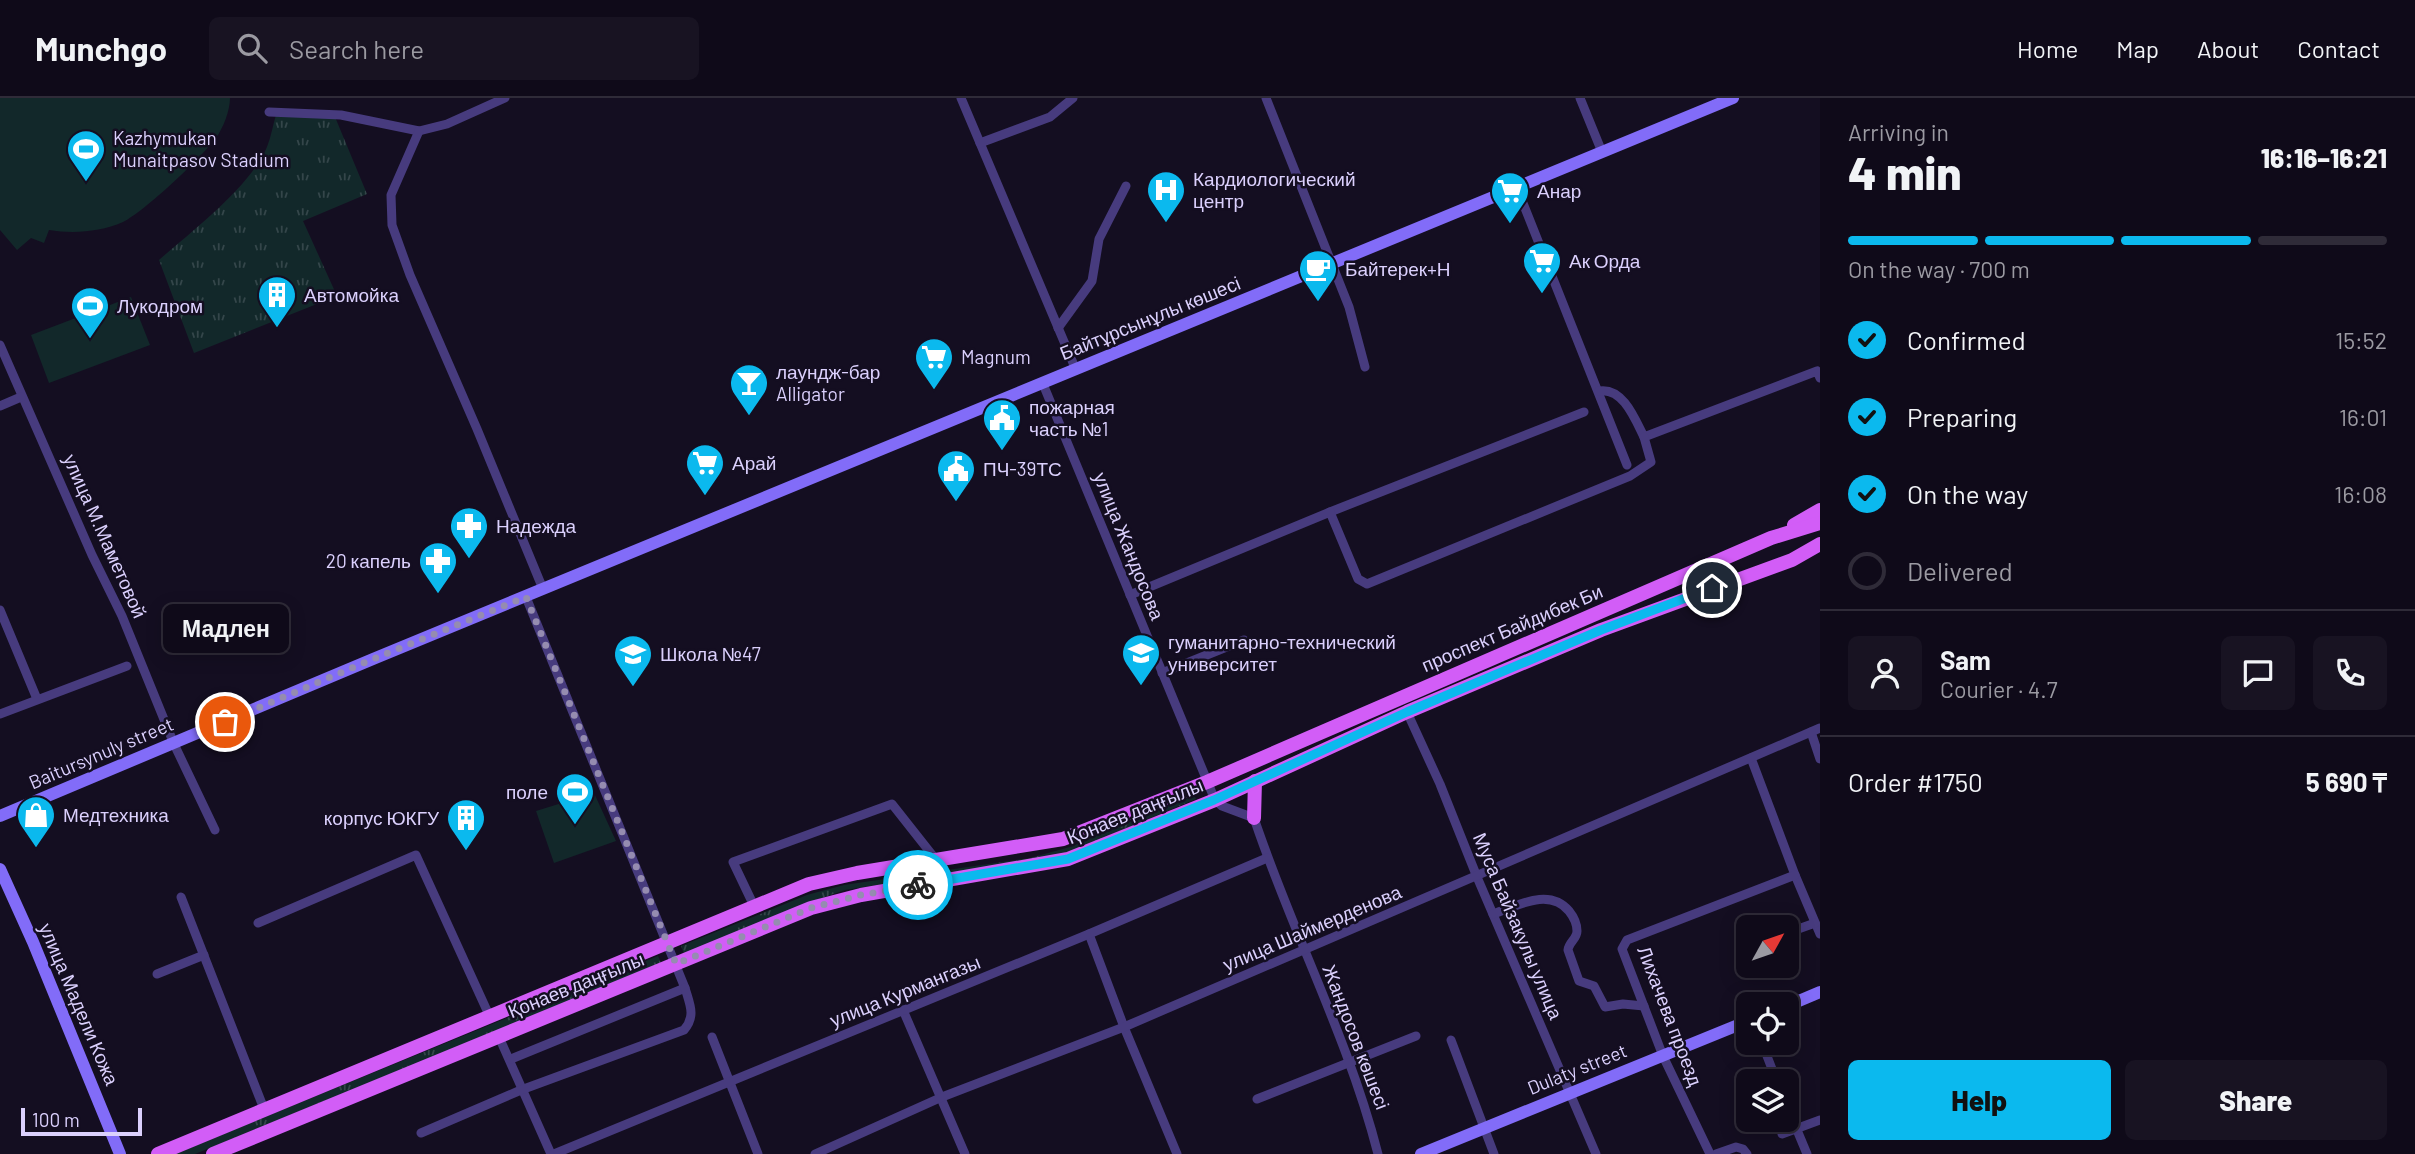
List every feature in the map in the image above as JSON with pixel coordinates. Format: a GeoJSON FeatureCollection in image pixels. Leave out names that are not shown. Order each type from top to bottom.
{"type":"FeatureCollection","features":[{"type":"Feature","properties":{"kind":"main road","name":"Байтұрсынұлы көшесі"},"geometry":{"type":"LineString","coordinates":[[543,589],[1733,98]]}},
{"type":"Feature","properties":{"kind":"main road"},"geometry":{"type":"LineString","coordinates":[[1771,538],[1820,510]]}},
{"type":"Feature","properties":{"kind":"main road","name":"проспект Байдибек Би"},"geometry":{"type":"LineString","coordinates":[[1222,775],[1771,538],[1820,523]]}},
{"type":"Feature","properties":{"kind":"main road","name":"Қонаев даңғылы"},"geometry":{"type":"LineString","coordinates":[[213,1154],[811,908],[861,895],[1068,859],[1214,800],[1407,712],[1601,630],[1792,560],[1820,544]]}},
{"type":"Feature","properties":{"kind":"main road"},"geometry":{"type":"LineString","coordinates":[[1792,560],[1820,551]]}},
{"type":"Feature","properties":{"kind":"main road","name":"Baitursynuly street"},"geometry":{"type":"LineString","coordinates":[[0,816],[543,589]]}},
{"type":"Feature","properties":{"kind":"main road","name":"Қонаев даңғылы"},"geometry":{"type":"LineString","coordinates":[[161,1153],[809,884],[857,873],[1063,839],[1222,775]]}},
{"type":"Feature","properties":{"kind":"main road"},"geometry":{"type":"LineString","coordinates":[[1254,818],[1255,781]]}},
{"type":"Feature","properties":{"kind":"main road","name":"улица Мадели Кожа"},"geometry":{"type":"LineString","coordinates":[[0,869],[120,1154]]}},
{"type":"Feature","properties":{"kind":"main road"},"geometry":{"type":"LineString","coordinates":[[1799,1001],[1820,992]]}},
{"type":"Feature","properties":{"kind":"main road","name":"Dulaty street"},"geometry":{"type":"LineString","coordinates":[[1421,1154],[1736,1026]]}},
{"type":"Feature","properties":{"kind":"street"},"geometry":{"type":"LineString","coordinates":[[269,112],[341,115],[419,131],[447,124],[505,98]]}},
{"type":"Feature","properties":{"kind":"street"},"geometry":{"type":"LineString","coordinates":[[961,98],[1076,370]]}},
{"type":"Feature","properties":{"kind":"street"},"geometry":{"type":"LineString","coordinates":[[980,143],[1050,117],[1073,98]]}},
{"type":"Feature","properties":{"kind":"street"},"geometry":{"type":"LineString","coordinates":[[1266,98],[1349,307],[1365,367]]}},
{"type":"Feature","properties":{"kind":"street"},"geometry":{"type":"LineString","coordinates":[[1580,98],[1602,152]]}},
{"type":"Feature","properties":{"kind":"street"},"geometry":{"type":"LineString","coordinates":[[419,131],[395,184],[391,202],[392,225],[410,275],[543,589]]}},
{"type":"Feature","properties":{"kind":"street"},"geometry":{"type":"LineString","coordinates":[[1058,328],[1092,281],[1099,239],[1126,186]]}},
{"type":"Feature","properties":{"kind":"street"},"geometry":{"type":"LineString","coordinates":[[1517,188],[1602,390],[1627,465]]}},
{"type":"Feature","properties":{"kind":"street","name":"улица М.Маметовой"},"geometry":{"type":"LineString","coordinates":[[0,345],[92,555],[122,616],[174,744],[215,830]]}},
{"type":"Feature","properties":{"kind":"street"},"geometry":{"type":"LineString","coordinates":[[1644,437],[1819,374]]}},
{"type":"Feature","properties":{"kind":"street","name":"улица Жандосова"},"geometry":{"type":"LineString","coordinates":[[1043,384],[1214,800]]}},
{"type":"Feature","properties":{"kind":"street"},"geometry":{"type":"LineString","coordinates":[[1330,512],[1358,579],[1367,584],[1630,476],[1651,463],[1644,437],[1628,406],[1614,394],[1602,390]]}},
{"type":"Feature","properties":{"kind":"street"},"geometry":{"type":"LineString","coordinates":[[0,406],[21,397]]}},
{"type":"Feature","properties":{"kind":"street"},"geometry":{"type":"LineString","coordinates":[[1130,595],[1330,512],[1584,412]]}},
{"type":"Feature","properties":{"kind":"street"},"geometry":{"type":"LineString","coordinates":[[421,1133],[521,1090],[684,1030],[693,1014],[676,964],[526,597]]}},
{"type":"Feature","properties":{"kind":"street"},"geometry":{"type":"LineString","coordinates":[[0,610],[37,699]]}},
{"type":"Feature","properties":{"kind":"street"},"geometry":{"type":"LineString","coordinates":[[1162,673],[1244,640]]}},
{"type":"Feature","properties":{"kind":"street"},"geometry":{"type":"LineString","coordinates":[[0,715],[127,666]]}},
{"type":"Feature","properties":{"kind":"street","name":"Муса Байзакулы улица"},"geometry":{"type":"LineString","coordinates":[[1407,712],[1596,1154]]}},
{"type":"Feature","properties":{"kind":"street"},"geometry":{"type":"LineString","coordinates":[[1816,730],[1820,759]]}},
{"type":"Feature","properties":{"kind":"street","name":"улица Шаймерденова"},"geometry":{"type":"LineString","coordinates":[[815,1154],[942,1097],[1124,1027],[1816,730]]}},
{"type":"Feature","properties":{"kind":"street"},"geometry":{"type":"LineString","coordinates":[[1751,758],[1794,875],[1820,934]]}},
{"type":"Feature","properties":{"kind":"street"},"geometry":{"type":"LineString","coordinates":[[1214,800],[1222,806],[1254,818]]}},
{"type":"Feature","properties":{"kind":"street"},"geometry":{"type":"LineString","coordinates":[[754,906],[733,862],[892,804],[937,861]]}},
{"type":"Feature","properties":{"kind":"street","name":"Жандосов көшесі"},"geometry":{"type":"LineString","coordinates":[[1254,818],[1304,950],[1329,1004],[1350,1061],[1378,1154]]}},
{"type":"Feature","properties":{"kind":"street"},"geometry":{"type":"LineString","coordinates":[[258,923],[416,855],[489,1015]]}},
{"type":"Feature","properties":{"kind":"street","name":"улица Курмангазы"},"geometry":{"type":"LineString","coordinates":[[553,1154],[730,1083],[1268,858]]}},
{"type":"Feature","properties":{"kind":"street","name":"Лихачева проезд"},"geometry":{"type":"LineString","coordinates":[[1710,1154],[1663,1056],[1622,949],[1628,940],[1794,875]]}},
{"type":"Feature","properties":{"kind":"street"},"geometry":{"type":"LineString","coordinates":[[181,897],[264,1110]]}},
{"type":"Feature","properties":{"kind":"street"},"geometry":{"type":"LineString","coordinates":[[1493,914],[1544,898],[1561,903],[1573,916],[1576,924],[1576,936],[1568,950],[1580,981],[1594,986],[1605,1007],[1623,1004],[1644,1006]]}},
{"type":"Feature","properties":{"kind":"street"},"geometry":{"type":"LineString","coordinates":[[1799,929],[1815,923]]}},
{"type":"Feature","properties":{"kind":"street"},"geometry":{"type":"LineString","coordinates":[[1089,934],[1177,1154]]}},
{"type":"Feature","properties":{"kind":"street"},"geometry":{"type":"LineString","coordinates":[[157,974],[204,955]]}},
{"type":"Feature","properties":{"kind":"street"},"geometry":{"type":"LineString","coordinates":[[510,1059],[685,988]]}},
{"type":"Feature","properties":{"kind":"street"},"geometry":{"type":"LineString","coordinates":[[902,1010],[942,1097],[964,1154]]}},
{"type":"Feature","properties":{"kind":"street"},"geometry":{"type":"LineString","coordinates":[[1256,1099],[1416,1036]]}},
{"type":"Feature","properties":{"kind":"street"},"geometry":{"type":"LineString","coordinates":[[499,1037],[521,1090],[553,1154]]}},
{"type":"Feature","properties":{"kind":"street"},"geometry":{"type":"LineString","coordinates":[[712,1037],[758,1154]]}},
{"type":"Feature","properties":{"kind":"street"},"geometry":{"type":"LineString","coordinates":[[1451,1040],[1494,1154]]}},
{"type":"Feature","properties":{"kind":"street"},"geometry":{"type":"LineString","coordinates":[[1799,1128],[1820,1120]]}},
{"type":"Feature","properties":{"kind":"street"},"geometry":{"type":"LineString","coordinates":[[1782,1134],[1788,1132]]}},
{"type":"Feature","properties":{"kind":"street"},"geometry":{"type":"LineString","coordinates":[[1797,1132],[1807,1154]]}},
{"type":"Feature","properties":{"kind":"street"},"geometry":{"type":"LineString","coordinates":[[1716,1154],[1737,1147],[1743,1149],[1746,1154]]}},
{"type":"Feature","properties":{"kind":"green space","name":"Kazhymukan Munaitpasov Stadium"},"geometry":{"type":"Polygon","coordinates":[[[0,98],[230,98],[226,119],[216,138],[172,184],[132,216],[123,222],[96,230],[49,230],[44,243],[31,238],[17,250],[0,230],[0,98]]]}},
{"type":"Feature","properties":{"kind":"green space"},"geometry":{"type":"Polygon","coordinates":[[[276,115],[335,117],[367,194],[303,221],[337,296],[194,353],[159,260],[219,208],[248,177],[267,147],[276,115]]]}},
{"type":"Feature","properties":{"kind":"green space","name":"Лукодром"},"geometry":{"type":"Polygon","coordinates":[[[131,297],[150,345],[49,383],[31,335],[131,297]]]}},
{"type":"Feature","properties":{"kind":"green space","name":"поле"},"geometry":{"type":"Polygon","coordinates":[[[594,793],[616,841],[554,863],[536,811],[594,793]]]}},
{"type":"Feature","properties":{"kind":"green space"},"geometry":{"type":"Polygon","coordinates":[[[1194,795],[1196,799],[1072,851],[1031,861],[845,890],[684,954],[681,946],[807,895],[844,885],[1030,858],[1070,847],[1194,795]]]}},
{"type":"Feature","properties":{"kind":"green space"},"geometry":{"type":"Polygon","coordinates":[[[658,956],[661,963],[195,1154],[175,1154],[658,956]]]}},
{"type":"Feature","properties":{"kind":"way so far"},"geometry":{"type":"LineString","coordinates":[[225,722],[526,597],[676,964],[811,908],[861,895],[918,885]]}},
{"type":"Feature","properties":{"kind":"place","name":"Kazhymukan Munaitpasov Stadium"},"geometry":{"type":"Point","coordinates":[86,183]}},
{"type":"Feature","properties":{"kind":"place","name":"Кардиологический центр"},"geometry":{"type":"Point","coordinates":[1166,224]}},
{"type":"Feature","properties":{"kind":"place","name":"Анар"},"geometry":{"type":"Point","coordinates":[1510,225]}},
{"type":"Feature","properties":{"kind":"place","name":"Ак Орда"},"geometry":{"type":"Point","coordinates":[1542,295]}},
{"type":"Feature","properties":{"kind":"place","name":"Байтерек+Н"},"geometry":{"type":"Point","coordinates":[1318,303]}},
{"type":"Feature","properties":{"kind":"place","name":"Автомойка"},"geometry":{"type":"Point","coordinates":[277,329]}},
{"type":"Feature","properties":{"kind":"place","name":"Лукодром"},"geometry":{"type":"Point","coordinates":[90,340]}},
{"type":"Feature","properties":{"kind":"place","name":"Magnum"},"geometry":{"type":"Point","coordinates":[934,391]}},
{"type":"Feature","properties":{"kind":"place","name":"лаундж-бар Alligator"},"geometry":{"type":"Point","coordinates":[749,417]}},
{"type":"Feature","properties":{"kind":"place","name":"пожарная часть №1"},"geometry":{"type":"Point","coordinates":[1002,452]}},
{"type":"Feature","properties":{"kind":"place","name":"Арай"},"geometry":{"type":"Point","coordinates":[705,497]}},
{"type":"Feature","properties":{"kind":"place","name":"ПЧ-39ТС"},"geometry":{"type":"Point","coordinates":[956,503]}},
{"type":"Feature","properties":{"kind":"place","name":"Надежда"},"geometry":{"type":"Point","coordinates":[469,560]}},
{"type":"Feature","properties":{"kind":"place","name":"20 капель"},"geometry":{"type":"Point","coordinates":[438,595]}},
{"type":"Feature","properties":{"kind":"place","name":"гуманитарно-технический университет"},"geometry":{"type":"Point","coordinates":[1141,687]}},
{"type":"Feature","properties":{"kind":"place","name":"Школа №47"},"geometry":{"type":"Point","coordinates":[633,688]}},
{"type":"Feature","properties":{"kind":"place","name":"Мадлен"},"geometry":{"type":"Point","coordinates":[225,722]}},
{"type":"Feature","properties":{"kind":"place","name":"поле"},"geometry":{"type":"Point","coordinates":[575,826]}},
{"type":"Feature","properties":{"kind":"place","name":"Медтехника"},"geometry":{"type":"Point","coordinates":[36,849]}},
{"type":"Feature","properties":{"kind":"place","name":"корпус ЮКГУ"},"geometry":{"type":"Point","coordinates":[466,852]}},
{"type":"Feature","properties":{"kind":"route"},"geometry":{"type":"LineString","coordinates":[[918,885],[1068,859],[1214,800],[1407,712],[1601,630],[1712,588]]}}]}
